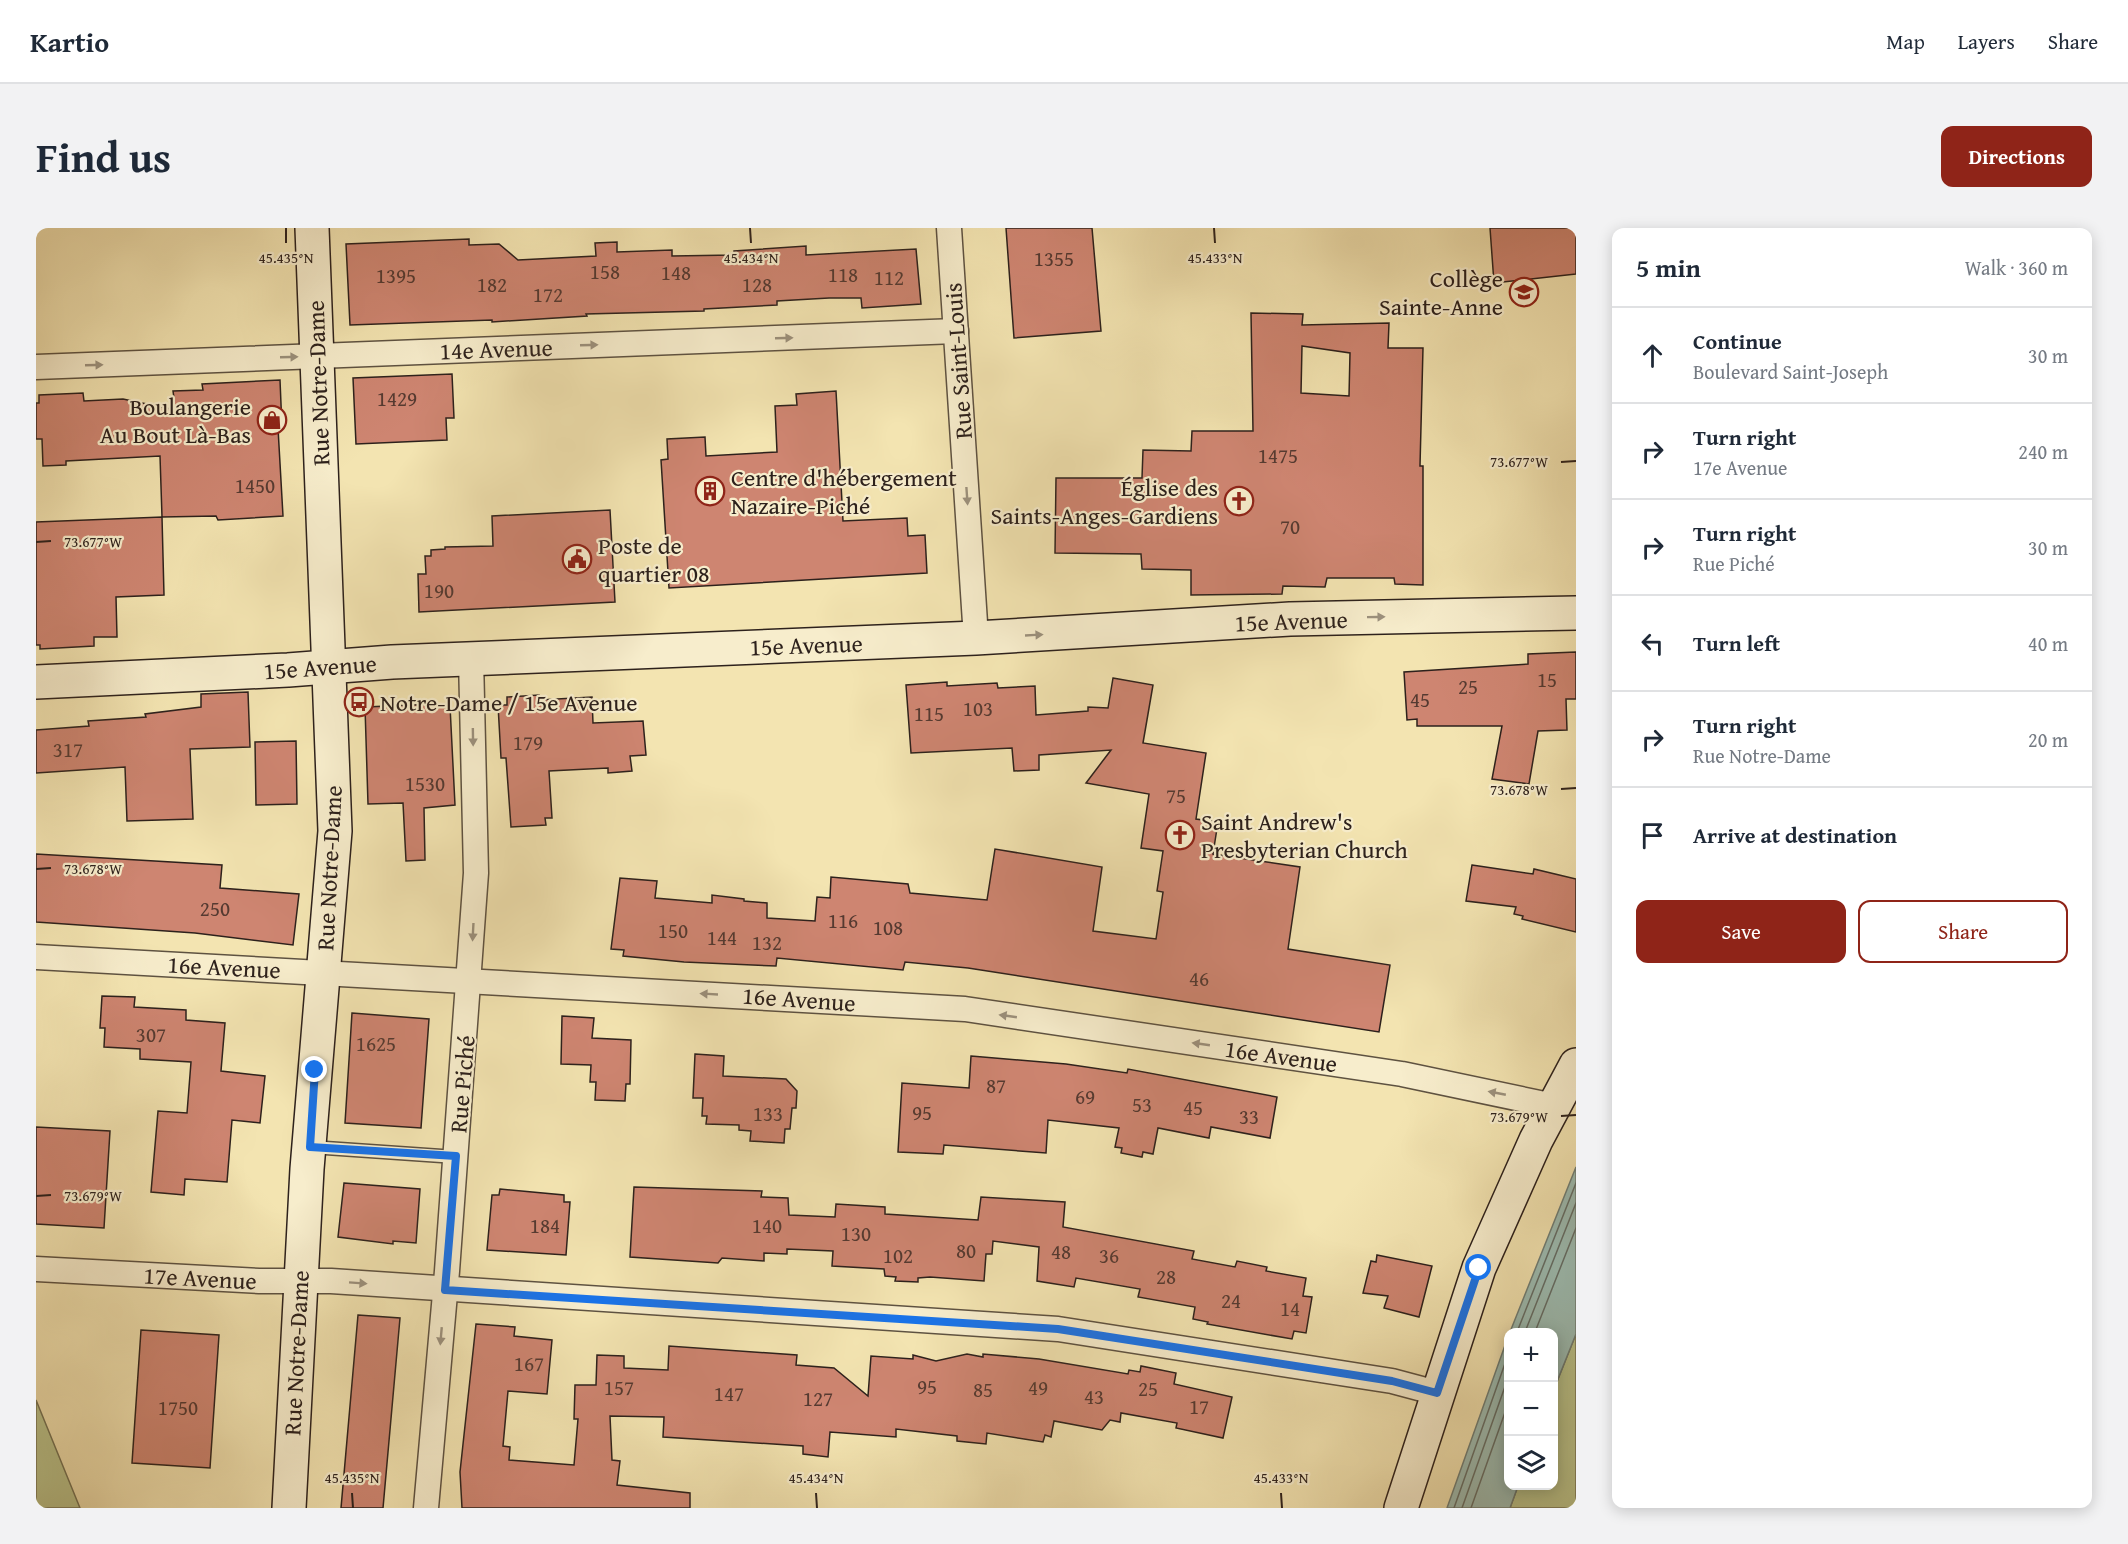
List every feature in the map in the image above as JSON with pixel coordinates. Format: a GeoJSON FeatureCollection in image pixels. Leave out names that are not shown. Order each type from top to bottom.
{"type":"FeatureCollection","features":[{"type":"Feature","properties":{"kind":"street","name":"Rue Notre-Dame"},"geometry":{"type":"LineString","coordinates":[[289,1508],[300,1282],[335,831],[331,667],[316,385],[312,228]]}},
{"type":"Feature","properties":{"kind":"street","name":"Rue Saint-Louis"},"geometry":{"type":"LineString","coordinates":[[949,228],[976,638]]}},
{"type":"Feature","properties":{"kind":"street","name":"14e Avenue"},"geometry":{"type":"LineString","coordinates":[[36,367],[956,331]]}},
{"type":"Feature","properties":{"kind":"street","name":"15e Avenue"},"geometry":{"type":"LineString","coordinates":[[36,682],[471,658],[976,638],[1290,619],[1576,613]]}},
{"type":"Feature","properties":{"kind":"street","name":"Rue Piché"},"geometry":{"type":"LineString","coordinates":[[426,1508],[470,981],[476,873],[471,658]]}},
{"type":"Feature","properties":{"kind":"street","name":"16e Avenue"},"geometry":{"type":"LineString","coordinates":[[36,957],[965,1010],[1402,1074],[1554,1106]]}},
{"type":"Feature","properties":{"kind":"street"},"geometry":{"type":"LineString","coordinates":[[1401,1508],[1479,1268],[1554,1106],[1576,1065]]}},
{"type":"Feature","properties":{"kind":"street","name":"17e Avenue"},"geometry":{"type":"LineString","coordinates":[[36,1269],[300,1282],[331,1281],[1058,1329],[1381,1379],[1437,1393]]}},
{"type":"Feature","properties":{"kind":"lane"},"geometry":{"type":"LineString","coordinates":[[310,1147],[456,1156]]}},
{"type":"Feature","properties":{"kind":"green space"},"geometry":{"type":"Polygon","coordinates":[[[1576,1334],[1576,1508],[1510,1508],[1517,1490],[1558,1490],[1558,1379],[1576,1334]]]}},
{"type":"Feature","properties":{"kind":"green space"},"geometry":{"type":"Polygon","coordinates":[[[36,1400],[80,1508],[36,1508],[36,1400]]]}},
{"type":"Feature","properties":{"kind":"water"},"geometry":{"type":"Polygon","coordinates":[[[1576,1167],[1576,1334],[1558,1379],[1558,1328],[1512,1328],[1576,1167]]]}},
{"type":"Feature","properties":{"kind":"water"},"geometry":{"type":"Polygon","coordinates":[[[1504,1348],[1504,1490],[1517,1490],[1510,1508],[1447,1508],[1504,1348]]]}},
{"type":"Feature","properties":{"kind":"building"},"geometry":{"type":"Polygon","coordinates":[[[1006,228],[1092,228],[1101,331],[1014,338],[1006,228]]]}},
{"type":"Feature","properties":{"kind":"building"},"geometry":{"type":"Polygon","coordinates":[[[1490,228],[1576,228],[1576,274],[1494,283],[1490,228]]]}},
{"type":"Feature","properties":{"kind":"building"},"geometry":{"type":"Polygon","coordinates":[[[469,239],[469,245],[499,244],[518,260],[596,256],[595,243],[617,242],[617,252],[672,250],[672,256],[734,255],[734,251],[806,246],[806,255],[916,249],[921,304],[862,308],[861,298],[829,298],[777,301],[777,305],[704,309],[704,311],[586,314],[587,316],[492,322],[492,320],[350,325],[346,244],[469,239]]]}},
{"type":"Feature","properties":{"kind":"building","name":"Église des Saints-Anges-Gardiens"},"geometry":{"type":"Polygon","coordinates":[[[1251,313],[1303,314],[1302,325],[1389,323],[1388,348],[1423,348],[1420,466],[1423,466],[1423,585],[1395,584],[1394,578],[1327,578],[1325,587],[1283,586],[1282,594],[1191,595],[1191,570],[1142,569],[1141,554],[1055,553],[1056,478],[1142,478],[1143,450],[1191,451],[1192,431],[1253,431],[1251,313]],[[1302,346],[1301,393],[1349,396],[1350,353],[1302,346]]]}},
{"type":"Feature","properties":{"kind":"building"},"geometry":{"type":"Polygon","coordinates":[[[452,374],[454,418],[446,418],[447,440],[356,444],[353,378],[452,374]]]}},
{"type":"Feature","properties":{"kind":"building"},"geometry":{"type":"Polygon","coordinates":[[[280,380],[282,428],[278,428],[283,516],[218,520],[216,516],[162,517],[160,456],[66,461],[66,465],[43,466],[42,439],[36,439],[36,403],[39,403],[39,395],[83,393],[84,401],[123,399],[171,409],[170,398],[174,398],[173,391],[203,390],[202,384],[280,380]]]}},
{"type":"Feature","properties":{"kind":"building","name":"Centre d'hébergement Nazaire-Piché"},"geometry":{"type":"Polygon","coordinates":[[[836,391],[843,521],[907,518],[908,536],[925,535],[927,573],[669,588],[661,460],[668,459],[667,439],[705,437],[706,456],[777,452],[775,406],[797,405],[796,394],[836,391]]]}},
{"type":"Feature","properties":{"kind":"building"},"geometry":{"type":"Polygon","coordinates":[[[610,510],[615,602],[419,612],[418,574],[426,574],[425,556],[431,556],[431,550],[445,549],[445,547],[493,546],[492,516],[610,510]]]}},
{"type":"Feature","properties":{"kind":"building"},"geometry":{"type":"Polygon","coordinates":[[[162,517],[164,595],[116,597],[117,637],[94,637],[94,646],[40,649],[40,645],[36,645],[36,522],[162,517]]]}},
{"type":"Feature","properties":{"kind":"building"},"geometry":{"type":"Polygon","coordinates":[[[1576,652],[1576,699],[1566,699],[1567,730],[1538,731],[1529,784],[1492,779],[1502,726],[1417,726],[1417,719],[1407,720],[1404,672],[1528,664],[1528,654],[1576,652]]]}},
{"type":"Feature","properties":{"kind":"building"},"geometry":{"type":"Polygon","coordinates":[[[1113,678],[1153,685],[1143,743],[1206,753],[1196,819],[1218,822],[1213,854],[1300,867],[1288,949],[1390,965],[1379,1032],[968,968],[905,962],[903,970],[777,958],[776,966],[684,962],[623,956],[624,950],[611,949],[620,878],[657,881],[655,898],[712,903],[712,895],[744,899],[744,901],[767,903],[767,918],[815,921],[817,897],[830,898],[831,877],[908,884],[910,893],[987,900],[995,849],[1102,867],[1093,931],[1156,939],[1163,892],[1157,891],[1163,851],[1141,848],[1149,794],[1086,783],[1111,750],[1039,755],[1039,770],[1014,771],[1012,748],[911,753],[906,685],[947,682],[947,686],[997,683],[998,688],[1035,686],[1036,715],[1088,711],[1088,707],[1108,708],[1113,678]]]}},
{"type":"Feature","properties":{"kind":"building"},"geometry":{"type":"Polygon","coordinates":[[[248,692],[250,747],[190,749],[193,819],[127,821],[125,767],[36,773],[36,730],[89,726],[88,721],[146,717],[145,714],[201,707],[201,694],[248,692]]]}},
{"type":"Feature","properties":{"kind":"building"},"geometry":{"type":"Polygon","coordinates":[[[539,695],[539,700],[592,697],[593,723],[643,721],[646,755],[630,756],[632,771],[608,773],[608,768],[549,771],[552,818],[545,818],[546,825],[511,827],[506,758],[501,758],[498,705],[507,705],[507,697],[539,695]]]}},
{"type":"Feature","properties":{"kind":"building"},"geometry":{"type":"Polygon","coordinates":[[[438,704],[450,706],[455,805],[424,808],[425,860],[406,861],[403,803],[368,804],[365,707],[438,704]]]}},
{"type":"Feature","properties":{"kind":"building"},"geometry":{"type":"Polygon","coordinates":[[[296,741],[297,804],[256,805],[255,742],[296,741]]]}},
{"type":"Feature","properties":{"kind":"building"},"geometry":{"type":"Polygon","coordinates":[[[36,854],[222,865],[220,888],[299,894],[293,945],[195,933],[36,922],[36,854]]]}},
{"type":"Feature","properties":{"kind":"building"},"geometry":{"type":"Polygon","coordinates":[[[1472,865],[1533,874],[1534,869],[1576,879],[1576,932],[1522,919],[1523,916],[1514,914],[1516,907],[1466,901],[1472,865]]]}},
{"type":"Feature","properties":{"kind":"building"},"geometry":{"type":"Polygon","coordinates":[[[102,996],[135,997],[134,1007],[186,1010],[186,1020],[225,1023],[221,1071],[265,1076],[260,1123],[232,1120],[227,1182],[185,1179],[184,1195],[151,1192],[158,1111],[187,1113],[191,1062],[140,1059],[140,1049],[104,1047],[105,1028],[100,1028],[102,996]]]}},
{"type":"Feature","properties":{"kind":"building"},"geometry":{"type":"Polygon","coordinates":[[[352,1013],[429,1019],[421,1128],[345,1123],[352,1013]]]}},
{"type":"Feature","properties":{"kind":"building"},"geometry":{"type":"Polygon","coordinates":[[[562,1016],[594,1018],[592,1038],[631,1040],[630,1084],[626,1084],[625,1101],[595,1100],[596,1082],[590,1082],[591,1065],[561,1064],[562,1016]]]}},
{"type":"Feature","properties":{"kind":"building"},"geometry":{"type":"Polygon","coordinates":[[[695,1054],[724,1056],[723,1076],[786,1079],[797,1091],[796,1108],[792,1108],[790,1129],[785,1129],[784,1143],[750,1141],[751,1131],[739,1130],[739,1125],[706,1124],[707,1116],[702,1116],[703,1098],[693,1098],[695,1054]]]}},
{"type":"Feature","properties":{"kind":"building"},"geometry":{"type":"Polygon","coordinates":[[[971,1056],[1066,1064],[1127,1073],[1128,1069],[1277,1097],[1270,1138],[1211,1127],[1209,1138],[1158,1128],[1153,1154],[1143,1152],[1142,1157],[1121,1153],[1122,1148],[1115,1147],[1119,1128],[1048,1120],[1046,1153],[944,1145],[943,1154],[898,1152],[902,1083],[969,1088],[971,1056]]]}},
{"type":"Feature","properties":{"kind":"building"},"geometry":{"type":"Polygon","coordinates":[[[36,1127],[110,1131],[104,1228],[36,1224],[36,1127]]]}},
{"type":"Feature","properties":{"kind":"building"},"geometry":{"type":"Polygon","coordinates":[[[344,1183],[420,1189],[416,1243],[393,1241],[393,1244],[338,1237],[344,1183]]]}},
{"type":"Feature","properties":{"kind":"building"},"geometry":{"type":"Polygon","coordinates":[[[634,1187],[762,1191],[761,1197],[788,1198],[789,1215],[835,1217],[836,1204],[885,1207],[885,1214],[978,1220],[981,1197],[1065,1202],[1063,1227],[1194,1251],[1192,1259],[1235,1267],[1237,1261],[1267,1267],[1266,1271],[1306,1278],[1303,1296],[1312,1297],[1306,1333],[1294,1331],[1292,1339],[1207,1324],[1208,1322],[1193,1319],[1195,1307],[1138,1297],[1140,1289],[1076,1278],[1074,1287],[1037,1281],[1039,1247],[993,1241],[992,1254],[986,1254],[984,1281],[930,1277],[918,1278],[918,1282],[895,1281],[896,1277],[885,1276],[884,1269],[832,1266],[833,1251],[787,1249],[787,1254],[764,1253],[764,1261],[722,1258],[718,1263],[630,1257],[634,1187]]]}},
{"type":"Feature","properties":{"kind":"building"},"geometry":{"type":"Polygon","coordinates":[[[500,1189],[564,1195],[564,1202],[570,1202],[566,1255],[487,1250],[492,1195],[499,1195],[500,1189]]]}},
{"type":"Feature","properties":{"kind":"building"},"geometry":{"type":"Polygon","coordinates":[[[1377,1255],[1432,1266],[1419,1317],[1384,1308],[1388,1296],[1363,1293],[1371,1261],[1376,1262],[1377,1255]]]}},
{"type":"Feature","properties":{"kind":"building"},"geometry":{"type":"Polygon","coordinates":[[[358,1315],[400,1318],[383,1508],[341,1508],[358,1315]]]}},
{"type":"Feature","properties":{"kind":"building"},"geometry":{"type":"Polygon","coordinates":[[[476,1324],[515,1327],[514,1336],[552,1340],[547,1394],[508,1391],[503,1446],[510,1447],[509,1460],[574,1465],[578,1419],[574,1419],[575,1385],[596,1385],[597,1355],[624,1356],[624,1368],[668,1370],[669,1346],[797,1355],[796,1365],[834,1368],[868,1396],[871,1356],[913,1359],[913,1355],[936,1361],[967,1354],[983,1357],[983,1354],[1039,1359],[1128,1374],[1129,1370],[1140,1372],[1141,1366],[1176,1373],[1174,1384],[1232,1397],[1223,1438],[1176,1428],[1177,1423],[1121,1413],[1120,1422],[1110,1420],[1102,1430],[1054,1421],[1051,1437],[1045,1435],[1043,1442],[987,1433],[986,1444],[957,1441],[957,1436],[896,1429],[896,1437],[830,1432],[828,1457],[803,1454],[803,1446],[663,1437],[664,1417],[610,1416],[612,1460],[620,1461],[617,1485],[690,1493],[690,1508],[462,1508],[460,1472],[476,1324]]]}},
{"type":"Feature","properties":{"kind":"building"},"geometry":{"type":"Polygon","coordinates":[[[141,1330],[219,1335],[210,1468],[132,1463],[141,1330]]]}},
{"type":"Feature","properties":{"kind":"place","name":"Collège Sainte-Anne"},"geometry":{"type":"Point","coordinates":[1524,292]}},
{"type":"Feature","properties":{"kind":"place","name":"Boulangerie Au Bout Là-Bas"},"geometry":{"type":"Point","coordinates":[272,420]}},
{"type":"Feature","properties":{"kind":"place","name":"Centre d'hébergement Nazaire-Piché"},"geometry":{"type":"Point","coordinates":[710,491]}},
{"type":"Feature","properties":{"kind":"place","name":"Église des Saints-Anges-Gardiens"},"geometry":{"type":"Point","coordinates":[1239,501]}},
{"type":"Feature","properties":{"kind":"place","name":"Poste de quartier 08"},"geometry":{"type":"Point","coordinates":[577,559]}},
{"type":"Feature","properties":{"kind":"place","name":"Notre-Dame / 15e Avenue"},"geometry":{"type":"Point","coordinates":[359,702]}},
{"type":"Feature","properties":{"kind":"place","name":"Saint Andrew's Presbyterian Church"},"geometry":{"type":"Point","coordinates":[1180,835]}},
{"type":"Feature","properties":{"kind":"route"},"geometry":{"type":"LineString","coordinates":[[315,1070],[310,1147],[456,1156],[445,1290],[1058,1329],[1392,1381],[1437,1393],[1479,1268]]}}]}
